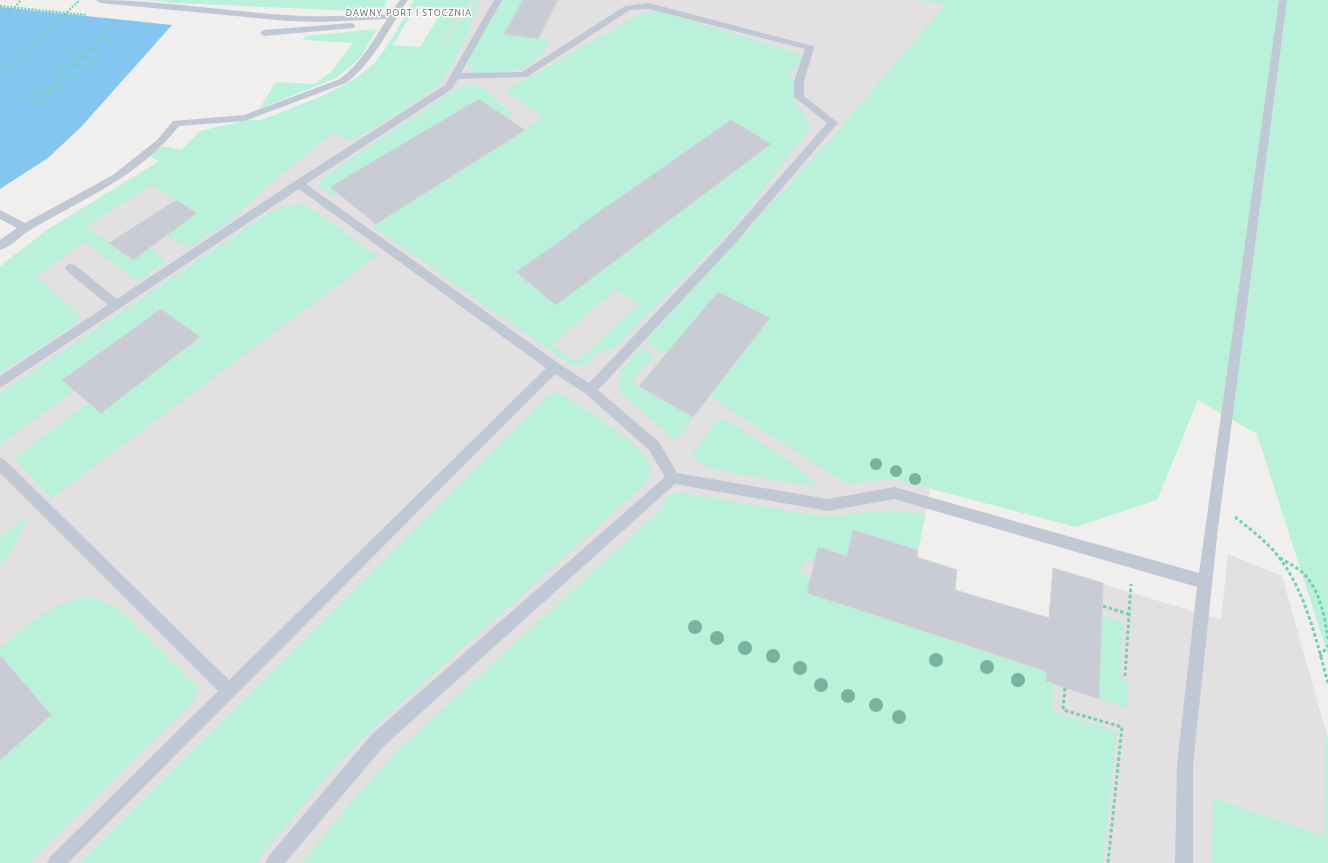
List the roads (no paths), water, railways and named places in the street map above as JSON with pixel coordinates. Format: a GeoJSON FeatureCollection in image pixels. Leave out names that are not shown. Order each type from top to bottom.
{"type":"FeatureCollection","features":[{"type":"Feature","properties":{"kind":"lane"},"geometry":{"type":"LineString","coordinates":[[100,0],[287,18],[391,19]]}},
{"type":"Feature","properties":{"kind":"lane"},"geometry":{"type":"LineString","coordinates":[[0,246],[25,228],[117,177],[161,142],[176,123],[245,118],[343,80],[355,72],[364,62],[404,0]]}},
{"type":"Feature","properties":{"kind":"lane"},"geometry":{"type":"LineString","coordinates":[[0,383],[299,184],[449,87],[498,0]]}},
{"type":"Feature","properties":{"kind":"lane"},"geometry":{"type":"LineString","coordinates":[[1184,863],[1185,765],[1214,500],[1283,0]]}},
{"type":"Feature","properties":{"kind":"lane"},"geometry":{"type":"LineString","coordinates":[[455,76],[524,75],[628,8],[649,6],[810,48],[799,82],[800,97],[833,123],[727,245],[590,390]]}},
{"type":"Feature","properties":{"kind":"lane"},"geometry":{"type":"LineString","coordinates":[[264,33],[391,19]]}},
{"type":"Feature","properties":{"kind":"lane"},"geometry":{"type":"LineString","coordinates":[[299,184],[554,367],[590,390],[654,446],[673,478],[828,505],[894,493],[1206,582]]}},
{"type":"Feature","properties":{"kind":"lane"},"geometry":{"type":"LineString","coordinates":[[0,214],[25,228]]}},
{"type":"Feature","properties":{"kind":"lane"},"geometry":{"type":"LineString","coordinates":[[71,268],[116,305]]}},
{"type":"Feature","properties":{"kind":"lane"},"geometry":{"type":"LineString","coordinates":[[56,863],[554,367]]}},
{"type":"Feature","properties":{"kind":"lane"},"geometry":{"type":"LineString","coordinates":[[0,464],[229,691]]}},
{"type":"Feature","properties":{"kind":"lane"},"geometry":{"type":"LineString","coordinates":[[274,863],[378,740],[673,478]]}},
{"type":"Feature","properties":{"kind":"water"},"geometry":{"type":"Polygon","coordinates":[[[0,7],[172,25],[81,127],[48,158],[0,189],[0,7]]]}},
{"type":"Feature","properties":{"kind":"district","name":"DAWNY PORT I STOCZNIA"},"geometry":{"type":"Point","coordinates":[409,13]}}]}
